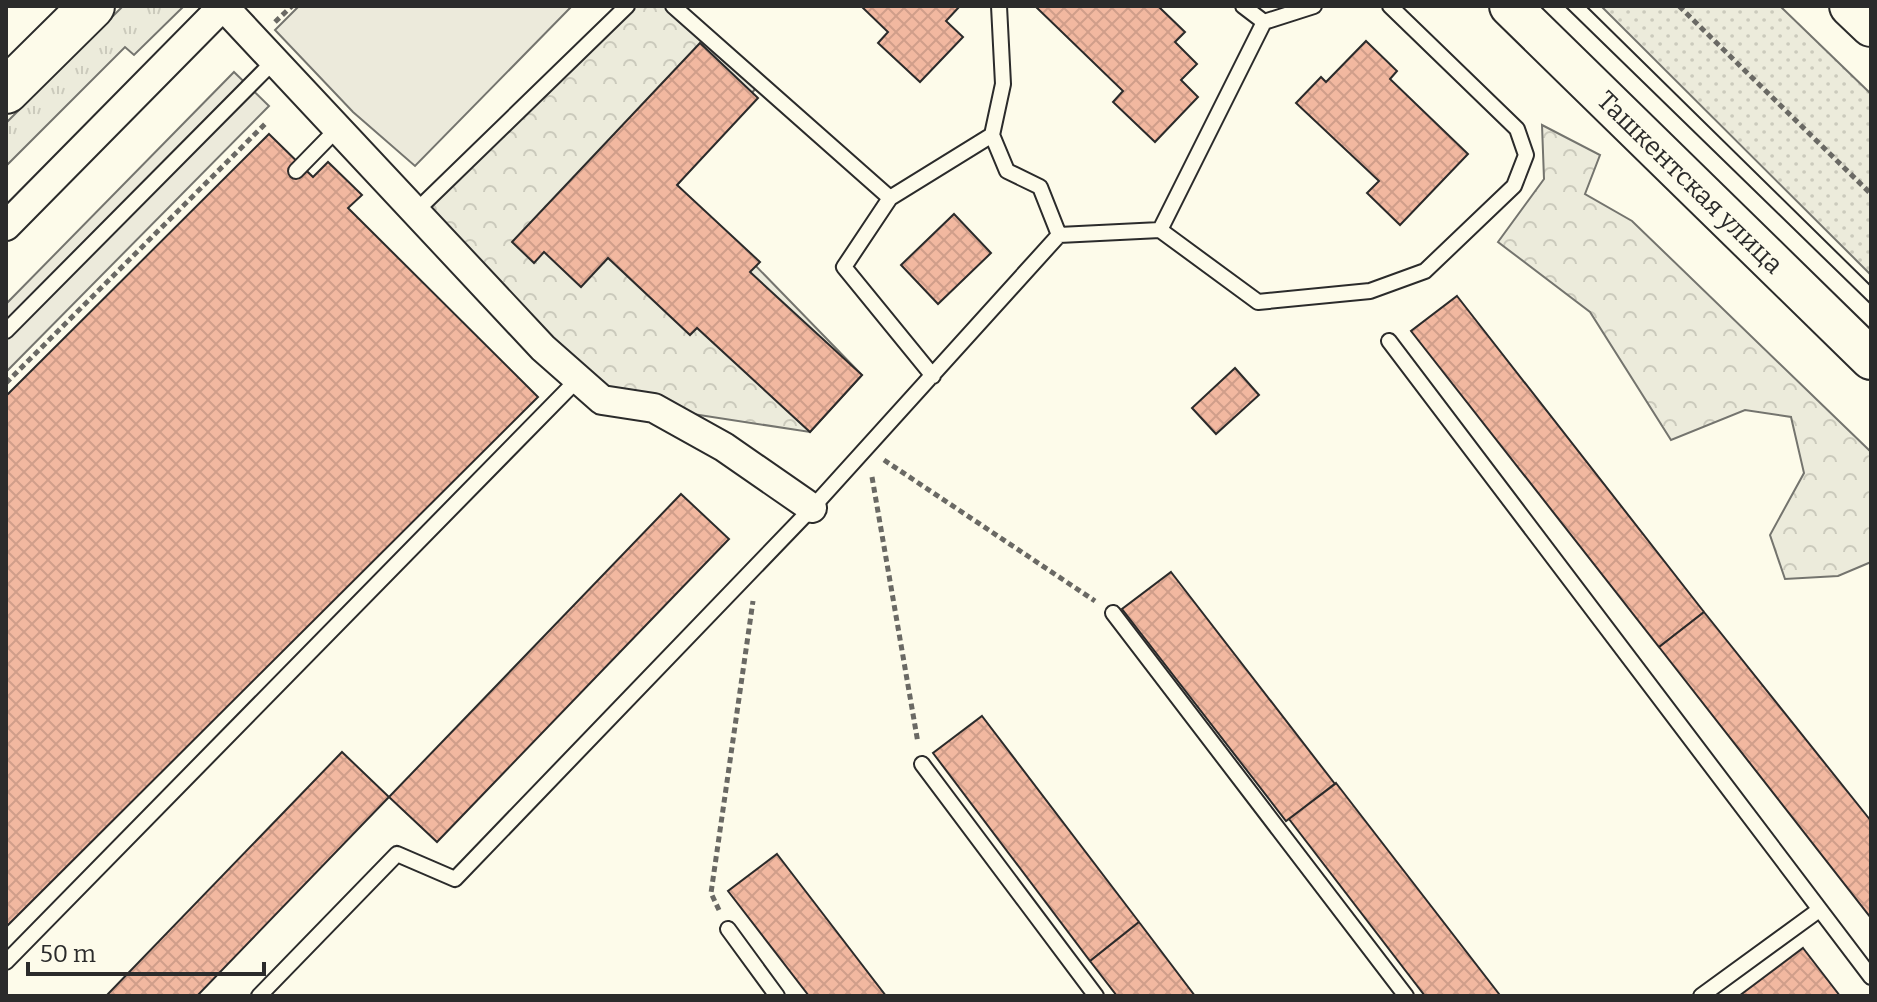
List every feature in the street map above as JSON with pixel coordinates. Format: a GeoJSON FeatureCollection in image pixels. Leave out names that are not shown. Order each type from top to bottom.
{"type":"FeatureCollection","features":[{"type":"Feature","properties":{"kind":"main road"},"geometry":{"type":"LineString","coordinates":[[6,91],[92,6]]}},
{"type":"Feature","properties":{"kind":"main road","name":"Ташкентская улица"},"geometry":{"type":"LineString","coordinates":[[1510,6],[1871,359]]}},
{"type":"Feature","properties":{"kind":"main road"},"geometry":{"type":"LineString","coordinates":[[1850,6],[1871,26]]}},
{"type":"Feature","properties":{"kind":"street"},"geometry":{"type":"LineString","coordinates":[[6,226],[223,6],[543,348],[602,400],[654,408],[724,447],[812,508]]}},
{"type":"Feature","properties":{"kind":"lane"},"geometry":{"type":"LineString","coordinates":[[415,212],[627,6]]}},
{"type":"Feature","properties":{"kind":"lane"},"geometry":{"type":"LineString","coordinates":[[673,6],[890,198]]}},
{"type":"Feature","properties":{"kind":"lane"},"geometry":{"type":"LineString","coordinates":[[999,6],[1003,84],[992,135],[1007,171],[1040,187],[1059,235]]}},
{"type":"Feature","properties":{"kind":"lane"},"geometry":{"type":"LineString","coordinates":[[1243,6],[1264,22]]}},
{"type":"Feature","properties":{"kind":"lane"},"geometry":{"type":"LineString","coordinates":[[1160,230],[1264,22],[1314,6]]}},
{"type":"Feature","properties":{"kind":"lane"},"geometry":{"type":"LineString","coordinates":[[259,996],[397,854],[455,879],[812,508],[1059,235],[1160,230],[1258,302],[1370,291],[1425,271],[1514,186],[1526,155],[1517,129],[1390,6]]}},
{"type":"Feature","properties":{"kind":"lane"},"geometry":{"type":"LineString","coordinates":[[6,331],[273,62]]}},
{"type":"Feature","properties":{"kind":"lane"},"geometry":{"type":"LineString","coordinates":[[296,171],[337,129]]}},
{"type":"Feature","properties":{"kind":"lane"},"geometry":{"type":"LineString","coordinates":[[933,376],[844,267],[890,198],[992,135]]}},
{"type":"Feature","properties":{"kind":"lane"},"geometry":{"type":"LineString","coordinates":[[1389,341],[1871,977]]}},
{"type":"Feature","properties":{"kind":"lane"},"geometry":{"type":"LineString","coordinates":[[6,962],[578,379]]}},
{"type":"Feature","properties":{"kind":"lane"},"geometry":{"type":"LineString","coordinates":[[1113,613],[1406,996]]}},
{"type":"Feature","properties":{"kind":"lane"},"geometry":{"type":"LineString","coordinates":[[922,764],[1096,996]]}},
{"type":"Feature","properties":{"kind":"lane"},"geometry":{"type":"LineString","coordinates":[[1701,996],[1819,910]]}},
{"type":"Feature","properties":{"kind":"lane"},"geometry":{"type":"LineString","coordinates":[[728,929],[777,996]]}},
{"type":"Feature","properties":{"kind":"path"},"geometry":{"type":"LineString","coordinates":[[1679,6],[1871,194]]}},
{"type":"Feature","properties":{"kind":"path"},"geometry":{"type":"LineString","coordinates":[[6,383],[266,123]]}},
{"type":"Feature","properties":{"kind":"path"},"geometry":{"type":"LineString","coordinates":[[867,448],[1113,613]]}},
{"type":"Feature","properties":{"kind":"path"},"geometry":{"type":"LineString","coordinates":[[867,448],[922,764]]}},
{"type":"Feature","properties":{"kind":"path"},"geometry":{"type":"LineString","coordinates":[[728,929],[711,893],[759,562]]}},
{"type":"Feature","properties":{"kind":"green space"},"geometry":{"type":"Polygon","coordinates":[[[123,6],[184,6],[134,55],[125,47],[6,166],[6,123],[123,6]]]}},
{"type":"Feature","properties":{"kind":"green space"},"geometry":{"type":"Polygon","coordinates":[[[627,6],[673,6],[760,83],[677,185],[862,375],[810,432],[654,408],[578,379],[415,212],[627,6]]]}},
{"type":"Feature","properties":{"kind":"green space"},"geometry":{"type":"Polygon","coordinates":[[[1601,6],[1780,6],[1871,94],[1871,275],[1601,6]]]}},
{"type":"Feature","properties":{"kind":"green space"},"geometry":{"type":"Polygon","coordinates":[[[1542,125],[1600,155],[1585,194],[1632,221],[1871,452],[1871,562],[1838,576],[1785,579],[1770,535],[1804,473],[1791,417],[1745,410],[1671,440],[1590,312],[1498,242],[1544,179],[1542,125]]]}},
{"type":"Feature","properties":{"kind":"shaded area"},"geometry":{"type":"Polygon","coordinates":[[[299,6],[572,6],[415,166],[353,112],[275,30],[299,6]]]}},
{"type":"Feature","properties":{"kind":"shaded area"},"geometry":{"type":"Polygon","coordinates":[[[234,72],[269,106],[6,372],[6,304],[234,72]]]}},
{"type":"Feature","properties":{"kind":"building"},"geometry":{"type":"Polygon","coordinates":[[[861,6],[960,6],[946,21],[963,37],[920,82],[878,43],[888,32],[861,6]]]}},
{"type":"Feature","properties":{"kind":"building"},"geometry":{"type":"Polygon","coordinates":[[[1035,6],[1158,6],[1185,32],[1175,42],[1197,64],[1181,80],[1198,97],[1155,142],[1113,102],[1123,91],[1035,6]]]}},
{"type":"Feature","properties":{"kind":"building"},"geometry":{"type":"Polygon","coordinates":[[[1366,41],[1397,71],[1390,79],[1468,154],[1400,225],[1367,193],[1379,181],[1296,103],[1321,77],[1326,82],[1366,41]]]}},
{"type":"Feature","properties":{"kind":"building"},"geometry":{"type":"Polygon","coordinates":[[[700,43],[758,98],[677,185],[760,262],[750,272],[862,375],[810,432],[697,328],[690,335],[608,258],[581,287],[544,252],[534,263],[512,242],[700,43]]]}},
{"type":"Feature","properties":{"kind":"building"},"geometry":{"type":"Polygon","coordinates":[[[269,134],[313,177],[328,162],[362,195],[348,208],[538,397],[6,927],[6,396],[269,134]]]}},
{"type":"Feature","properties":{"kind":"building"},"geometry":{"type":"Polygon","coordinates":[[[954,214],[991,253],[938,304],[901,265],[954,214]]]}},
{"type":"Feature","properties":{"kind":"building"},"geometry":{"type":"Polygon","coordinates":[[[1457,296],[1704,612],[1659,647],[1411,331],[1457,296]]]}},
{"type":"Feature","properties":{"kind":"building"},"geometry":{"type":"Polygon","coordinates":[[[1235,368],[1259,395],[1216,434],[1192,408],[1235,368]]]}},
{"type":"Feature","properties":{"kind":"building"},"geometry":{"type":"Polygon","coordinates":[[[681,494],[729,539],[437,842],[389,797],[681,494]]]}},
{"type":"Feature","properties":{"kind":"building"},"geometry":{"type":"Polygon","coordinates":[[[1171,572],[1335,784],[1286,821],[1122,609],[1171,572]]]}},
{"type":"Feature","properties":{"kind":"building"},"geometry":{"type":"Polygon","coordinates":[[[1704,612],[1871,821],[1871,918],[1659,647],[1704,612]]]}},
{"type":"Feature","properties":{"kind":"building"},"geometry":{"type":"Polygon","coordinates":[[[982,716],[1139,922],[1090,961],[933,753],[982,716]]]}},
{"type":"Feature","properties":{"kind":"building"},"geometry":{"type":"Polygon","coordinates":[[[342,752],[389,797],[197,996],[106,996],[342,752]]]}},
{"type":"Feature","properties":{"kind":"building"},"geometry":{"type":"Polygon","coordinates":[[[1336,783],[1499,994],[1425,996],[1289,819],[1336,783]]]}},
{"type":"Feature","properties":{"kind":"building"},"geometry":{"type":"Polygon","coordinates":[[[777,854],[886,996],[809,996],[728,891],[777,854]]]}},
{"type":"Feature","properties":{"kind":"building"},"geometry":{"type":"Polygon","coordinates":[[[1139,922],[1195,996],[1117,996],[1090,961],[1139,922]]]}},
{"type":"Feature","properties":{"kind":"building"},"geometry":{"type":"Polygon","coordinates":[[[1803,948],[1840,996],[1739,996],[1803,948]]]}},
{"type":"Feature","properties":{"kind":"tram line"},"geometry":{"type":"LineString","coordinates":[[1565,6],[1871,304]]}},
{"type":"Feature","properties":{"kind":"tram line"},"geometry":{"type":"LineString","coordinates":[[1586,6],[1871,286]]}}]}
